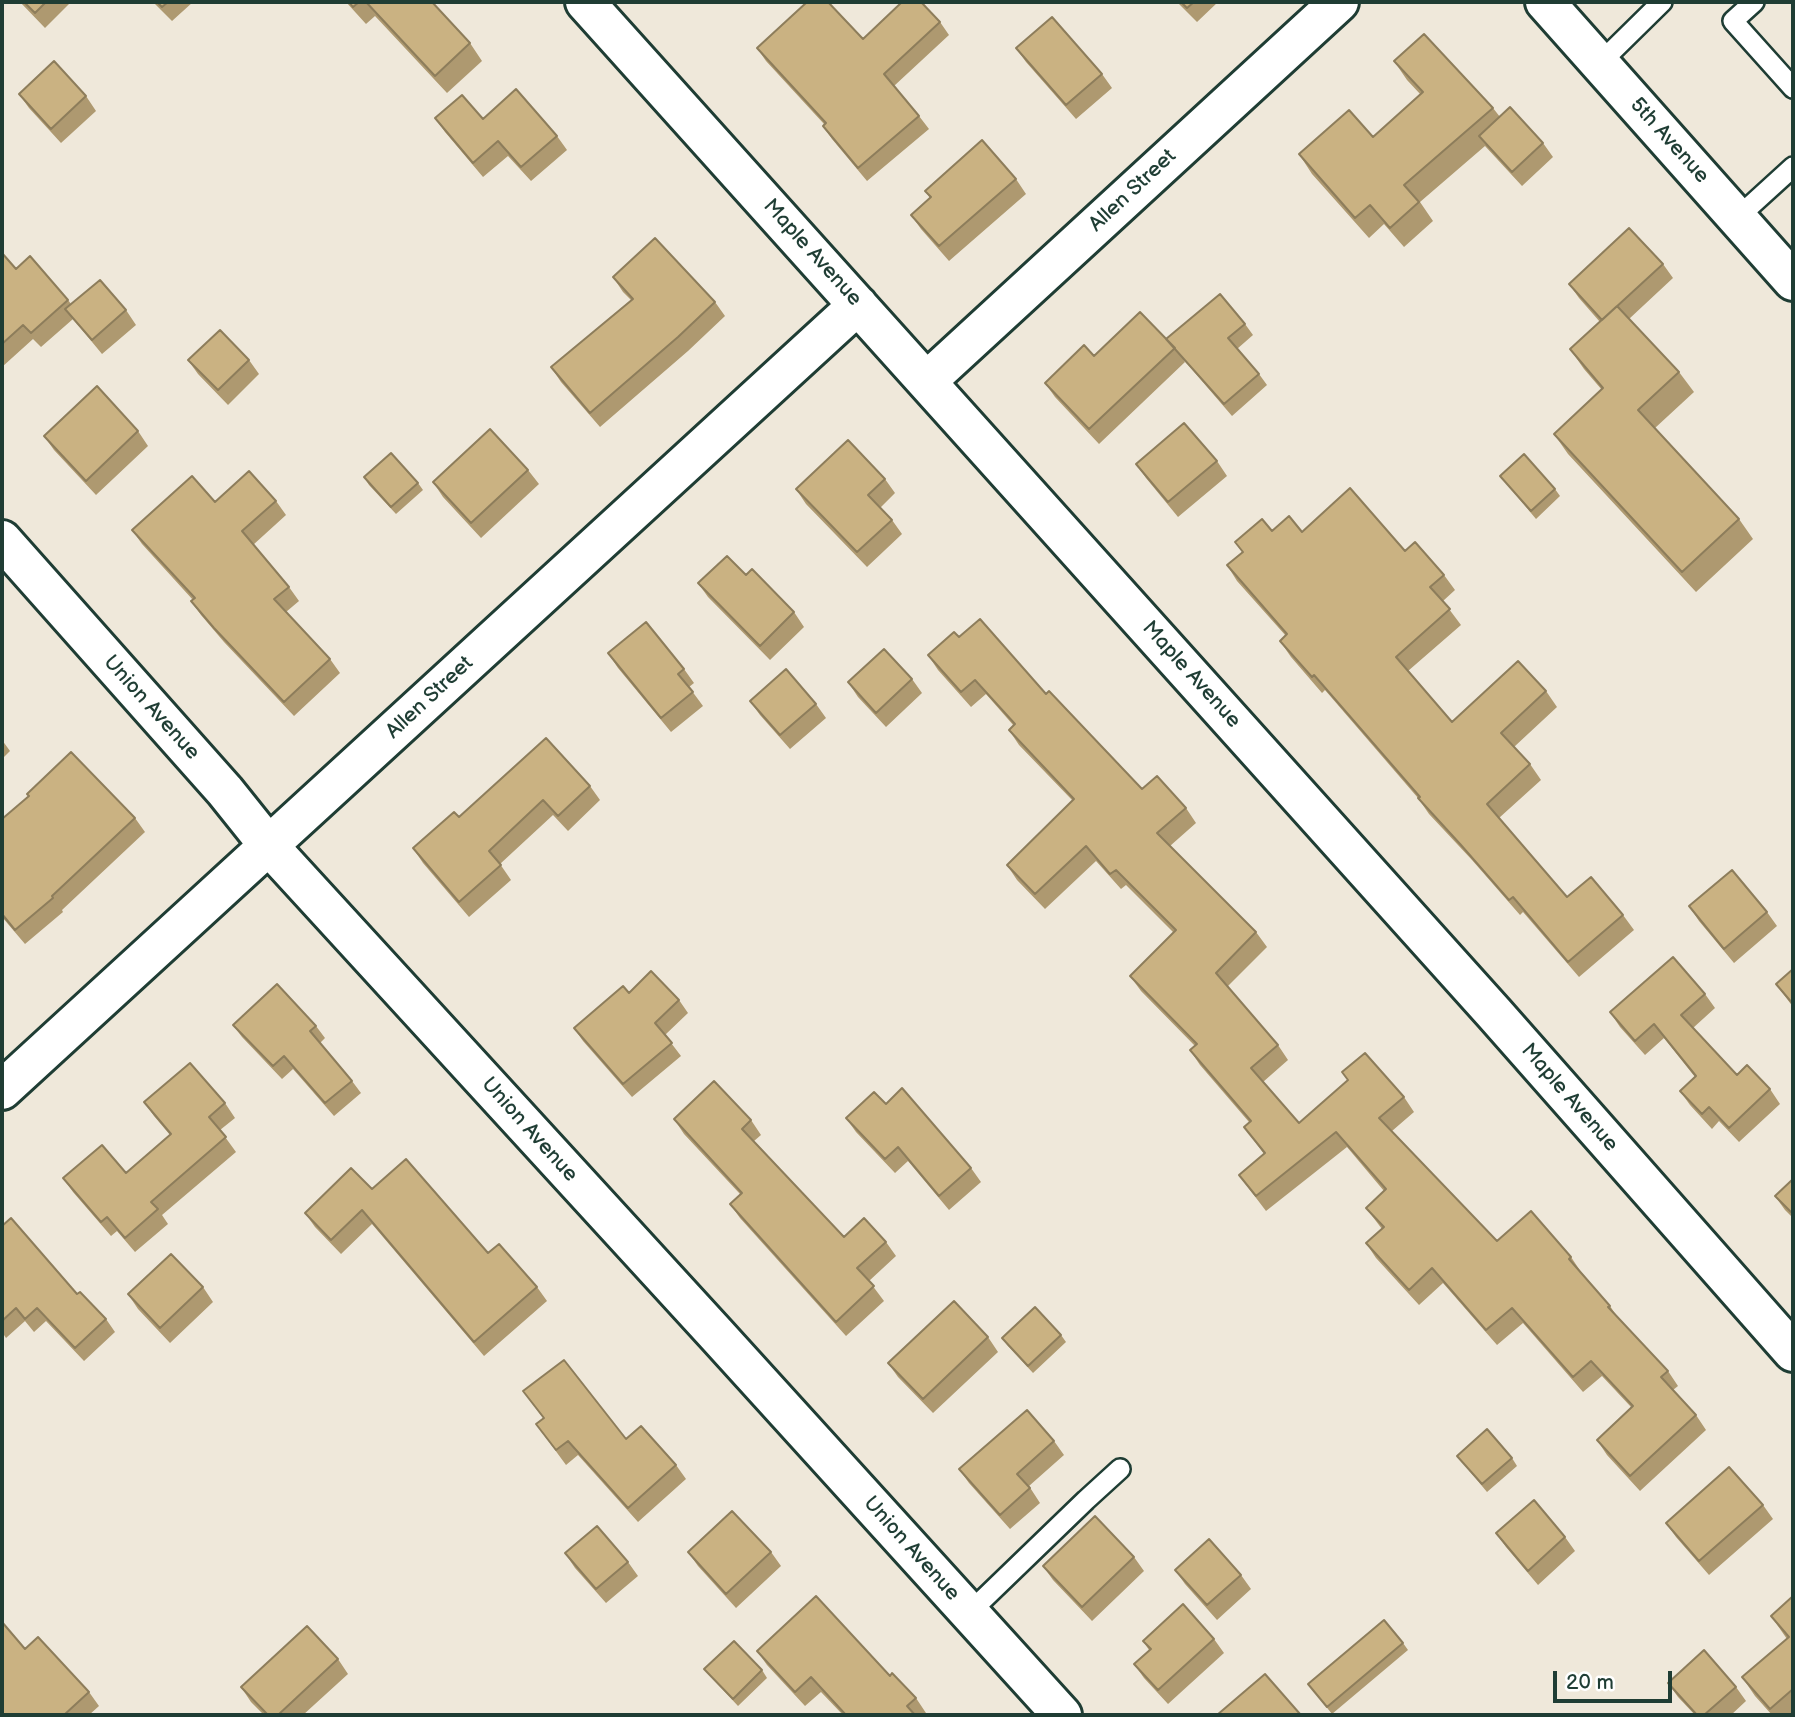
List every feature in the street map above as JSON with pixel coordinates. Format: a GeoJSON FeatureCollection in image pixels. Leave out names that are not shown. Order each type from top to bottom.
{"type":"FeatureCollection","features":[{"type":"Feature","properties":{"kind":"street","name":"Maple Avenue"},"geometry":{"type":"LineString","coordinates":[[585,2],[1494,1013],[1793,1352]]}},
{"type":"Feature","properties":{"kind":"street","name":"Allen Street"},"geometry":{"type":"LineString","coordinates":[[927,381],[1339,2]]}},
{"type":"Feature","properties":{"kind":"street","name":"5th Avenue"},"geometry":{"type":"LineString","coordinates":[[1545,2],[1793,281]]}},
{"type":"Feature","properties":{"kind":"street","name":"Allen Street"},"geometry":{"type":"LineString","coordinates":[[2,1090],[858,305]]}},
{"type":"Feature","properties":{"kind":"street","name":"Union Avenue"},"geometry":{"type":"LineString","coordinates":[[2,540],[225,791],[269,846],[1062,1715]]}},
{"type":"Feature","properties":{"kind":"lane"},"geometry":{"type":"LineString","coordinates":[[1600,63],[1662,2]]}},
{"type":"Feature","properties":{"kind":"lane"},"geometry":{"type":"LineString","coordinates":[[1754,2],[1733,21],[1793,88]]}},
{"type":"Feature","properties":{"kind":"lane"},"geometry":{"type":"LineString","coordinates":[[1737,218],[1793,167]]}},
{"type":"Feature","properties":{"kind":"lane"},"geometry":{"type":"LineString","coordinates":[[969,1613],[1121,1469]]}},
{"type":"Feature","properties":{"kind":"building"},"geometry":{"type":"Polygon","coordinates":[[[24,2],[46,2],[35,13],[24,2]]]}},
{"type":"Feature","properties":{"kind":"building"},"geometry":{"type":"Polygon","coordinates":[[[366,2],[432,2],[470,43],[435,76],[366,2]]]}},
{"type":"Feature","properties":{"kind":"building"},"geometry":{"type":"Polygon","coordinates":[[[807,2],[828,2],[863,39],[902,2],[921,2],[940,22],[884,74],[919,116],[858,168],[823,126],[826,123],[757,48],[807,2]]]}},
{"type":"Feature","properties":{"kind":"building"},"geometry":{"type":"Polygon","coordinates":[[[1181,2],[1194,2],[1187,8],[1181,2]]]}},
{"type":"Feature","properties":{"kind":"building"},"geometry":{"type":"Polygon","coordinates":[[[1052,17],[1102,74],[1066,105],[1016,48],[1052,17]]]}},
{"type":"Feature","properties":{"kind":"building"},"geometry":{"type":"Polygon","coordinates":[[[1424,34],[1493,108],[1404,185],[1419,202],[1390,228],[1370,205],[1355,218],[1299,154],[1349,110],[1373,137],[1423,92],[1394,61],[1424,34]]]}},
{"type":"Feature","properties":{"kind":"building"},"geometry":{"type":"Polygon","coordinates":[[[54,61],[86,96],[51,129],[19,94],[54,61]]]}},
{"type":"Feature","properties":{"kind":"building"},"geometry":{"type":"Polygon","coordinates":[[[516,89],[557,136],[521,167],[498,141],[473,163],[435,118],[462,95],[483,119],[516,89]]]}},
{"type":"Feature","properties":{"kind":"building"},"geometry":{"type":"Polygon","coordinates":[[[1510,107],[1543,143],[1512,172],[1479,136],[1510,107]]]}},
{"type":"Feature","properties":{"kind":"building"},"geometry":{"type":"Polygon","coordinates":[[[982,140],[1016,179],[939,246],[911,215],[931,197],[925,191],[982,140]]]}},
{"type":"Feature","properties":{"kind":"building"},"geometry":{"type":"Polygon","coordinates":[[[1629,228],[1663,264],[1602,320],[1569,284],[1629,228]]]}},
{"type":"Feature","properties":{"kind":"building"},"geometry":{"type":"Polygon","coordinates":[[[655,238],[715,302],[590,413],[551,367],[633,299],[613,277],[655,238]]]}},
{"type":"Feature","properties":{"kind":"building"},"geometry":{"type":"Polygon","coordinates":[[[2,253],[16,269],[30,256],[68,300],[31,333],[23,325],[2,344],[2,253]]]}},
{"type":"Feature","properties":{"kind":"building"},"geometry":{"type":"Polygon","coordinates":[[[100,280],[126,310],[92,340],[65,309],[100,280]]]}},
{"type":"Feature","properties":{"kind":"building"},"geometry":{"type":"Polygon","coordinates":[[[1220,294],[1245,324],[1228,338],[1259,374],[1224,404],[1166,339],[1220,294]]]}},
{"type":"Feature","properties":{"kind":"building"},"geometry":{"type":"Polygon","coordinates":[[[1617,306],[1679,372],[1638,410],[1739,519],[1682,572],[1554,434],[1603,388],[1570,349],[1617,306]]]}},
{"type":"Feature","properties":{"kind":"building"},"geometry":{"type":"Polygon","coordinates":[[[1140,312],[1175,348],[1089,429],[1045,383],[1084,345],[1094,356],[1140,312]]]}},
{"type":"Feature","properties":{"kind":"building"},"geometry":{"type":"Polygon","coordinates":[[[220,330],[249,360],[218,390],[188,360],[220,330]]]}},
{"type":"Feature","properties":{"kind":"building"},"geometry":{"type":"Polygon","coordinates":[[[97,386],[138,431],[86,481],[44,436],[97,386]]]}},
{"type":"Feature","properties":{"kind":"building"},"geometry":{"type":"Polygon","coordinates":[[[1184,423],[1217,461],[1168,502],[1136,464],[1184,423]]]}},
{"type":"Feature","properties":{"kind":"building"},"geometry":{"type":"Polygon","coordinates":[[[490,429],[528,470],[471,523],[433,482],[490,429]]]}},
{"type":"Feature","properties":{"kind":"building"},"geometry":{"type":"Polygon","coordinates":[[[848,440],[885,479],[868,495],[892,520],[857,552],[796,489],[848,440]]]}},
{"type":"Feature","properties":{"kind":"building"},"geometry":{"type":"Polygon","coordinates":[[[391,453],[418,483],[391,507],[364,477],[391,453]]]}},
{"type":"Feature","properties":{"kind":"building"},"geometry":{"type":"Polygon","coordinates":[[[1524,454],[1555,489],[1531,511],[1500,476],[1524,454]]]}},
{"type":"Feature","properties":{"kind":"building"},"geometry":{"type":"Polygon","coordinates":[[[249,471],[276,501],[242,531],[289,587],[274,599],[330,659],[284,702],[214,628],[191,601],[195,598],[132,530],[192,476],[215,502],[249,471]]]}},
{"type":"Feature","properties":{"kind":"building"},"geometry":{"type":"Polygon","coordinates":[[[1350,488],[1405,551],[1415,542],[1444,575],[1430,587],[1450,609],[1396,657],[1452,722],[1518,661],[1546,691],[1501,733],[1530,764],[1487,804],[1567,897],[1591,877],[1623,915],[1568,962],[1513,897],[1509,900],[1418,798],[1420,797],[1314,675],[1312,677],[1280,641],[1287,634],[1227,565],[1243,552],[1235,542],[1262,519],[1272,531],[1289,516],[1302,532],[1350,488]]]}},
{"type":"Feature","properties":{"kind":"building"},"geometry":{"type":"Polygon","coordinates":[[[727,556],[746,575],[752,569],[794,612],[760,646],[698,583],[727,556]]]}},
{"type":"Feature","properties":{"kind":"building"},"geometry":{"type":"Polygon","coordinates":[[[980,619],[1046,694],[1049,691],[1142,789],[1157,776],[1186,808],[1157,833],[1256,932],[1216,973],[1278,1045],[1251,1068],[1299,1123],[1348,1080],[1342,1072],[1365,1053],[1404,1097],[1379,1118],[1497,1241],[1531,1211],[1571,1257],[1569,1259],[1610,1306],[1608,1307],[1668,1371],[1661,1377],[1696,1415],[1630,1476],[1597,1440],[1633,1406],[1591,1361],[1573,1377],[1512,1308],[1486,1330],[1432,1268],[1409,1290],[1366,1243],[1384,1227],[1366,1208],[1386,1189],[1336,1132],[1256,1196],[1239,1175],[1265,1153],[1244,1127],[1251,1121],[1190,1050],[1197,1044],[1130,976],[1176,930],[1116,870],[1110,874],[1086,846],[1035,894],[1007,865],[1074,799],[1009,730],[1015,724],[975,680],[961,692],[928,655],[954,632],[959,637],[980,619]]]}},
{"type":"Feature","properties":{"kind":"building"},"geometry":{"type":"Polygon","coordinates":[[[646,622],[684,669],[678,674],[693,692],[661,718],[608,653],[646,622]]]}},
{"type":"Feature","properties":{"kind":"building"},"geometry":{"type":"Polygon","coordinates":[[[884,649],[912,679],[876,713],[848,682],[884,649]]]}},
{"type":"Feature","properties":{"kind":"building"},"geometry":{"type":"Polygon","coordinates":[[[786,669],[816,704],[780,735],[750,701],[786,669]]]}},
{"type":"Feature","properties":{"kind":"building"},"geometry":{"type":"Polygon","coordinates":[[[546,738],[590,786],[558,816],[543,800],[489,851],[501,865],[459,902],[413,848],[454,812],[459,817],[546,738]]]}},
{"type":"Feature","properties":{"kind":"building"},"geometry":{"type":"Polygon","coordinates":[[[71,752],[135,818],[52,896],[53,898],[15,930],[2,914],[2,819],[29,796],[27,794],[71,752]]]}},
{"type":"Feature","properties":{"kind":"building"},"geometry":{"type":"Polygon","coordinates":[[[1732,870],[1767,912],[1724,949],[1689,906],[1732,870]]]}},
{"type":"Feature","properties":{"kind":"building"},"geometry":{"type":"Polygon","coordinates":[[[1673,957],[1705,994],[1681,1015],[1737,1075],[1747,1065],[1770,1089],[1729,1128],[1709,1107],[1702,1114],[1680,1091],[1696,1076],[1654,1024],[1635,1041],[1610,1012],[1673,957]]]}},
{"type":"Feature","properties":{"kind":"building"},"geometry":{"type":"Polygon","coordinates":[[[1793,969],[1793,1004],[1776,984],[1793,969]]]}},
{"type":"Feature","properties":{"kind":"building"},"geometry":{"type":"Polygon","coordinates":[[[651,971],[679,1000],[655,1023],[672,1043],[623,1084],[574,1028],[623,986],[629,993],[651,971]]]}},
{"type":"Feature","properties":{"kind":"building"},"geometry":{"type":"Polygon","coordinates":[[[277,984],[316,1026],[310,1031],[352,1081],[325,1103],[284,1056],[273,1066],[233,1025],[277,984]]]}},
{"type":"Feature","properties":{"kind":"building"},"geometry":{"type":"Polygon","coordinates":[[[190,1063],[225,1103],[209,1117],[226,1137],[151,1202],[158,1209],[125,1238],[107,1217],[101,1222],[63,1178],[102,1145],[126,1173],[171,1134],[144,1102],[190,1063]]]}},
{"type":"Feature","properties":{"kind":"building"},"geometry":{"type":"Polygon","coordinates":[[[714,1081],[751,1120],[742,1129],[844,1237],[864,1218],[886,1242],[857,1268],[874,1286],[836,1322],[730,1204],[742,1193],[674,1119],[714,1081]]]}},
{"type":"Feature","properties":{"kind":"building"},"geometry":{"type":"Polygon","coordinates":[[[902,1088],[971,1168],[939,1196],[898,1147],[885,1159],[846,1118],[874,1092],[886,1104],[902,1088]]]}},
{"type":"Feature","properties":{"kind":"building"},"geometry":{"type":"Polygon","coordinates":[[[406,1159],[488,1253],[499,1244],[537,1287],[474,1342],[362,1210],[331,1240],[305,1213],[351,1168],[372,1189],[406,1159]]]}},
{"type":"Feature","properties":{"kind":"building"},"geometry":{"type":"Polygon","coordinates":[[[1793,1179],[1793,1214],[1775,1196],[1793,1179]]]}},
{"type":"Feature","properties":{"kind":"building"},"geometry":{"type":"Polygon","coordinates":[[[11,1218],[77,1294],[80,1292],[106,1319],[75,1348],[37,1308],[25,1319],[16,1308],[2,1321],[2,1226],[11,1218]]]}},
{"type":"Feature","properties":{"kind":"building"},"geometry":{"type":"Polygon","coordinates":[[[171,1254],[203,1287],[160,1328],[128,1294],[171,1254]]]}},
{"type":"Feature","properties":{"kind":"building"},"geometry":{"type":"Polygon","coordinates":[[[954,1301],[988,1337],[923,1399],[888,1363],[954,1301]]]}},
{"type":"Feature","properties":{"kind":"building"},"geometry":{"type":"Polygon","coordinates":[[[1035,1307],[1061,1335],[1028,1366],[1002,1338],[1035,1307]]]}},
{"type":"Feature","properties":{"kind":"building"},"geometry":{"type":"Polygon","coordinates":[[[564,1360],[626,1439],[641,1426],[676,1465],[628,1508],[568,1441],[556,1450],[536,1424],[544,1418],[523,1391],[564,1360]]]}},
{"type":"Feature","properties":{"kind":"building"},"geometry":{"type":"Polygon","coordinates":[[[1027,1410],[1054,1441],[1017,1474],[1030,1488],[1000,1515],[959,1469],[1027,1410]]]}},
{"type":"Feature","properties":{"kind":"building"},"geometry":{"type":"Polygon","coordinates":[[[1487,1429],[1512,1458],[1482,1484],[1457,1456],[1487,1429]]]}},
{"type":"Feature","properties":{"kind":"building"},"geometry":{"type":"Polygon","coordinates":[[[1729,1467],[1763,1505],[1699,1561],[1666,1523],[1729,1467]]]}},
{"type":"Feature","properties":{"kind":"building"},"geometry":{"type":"Polygon","coordinates":[[[1534,1500],[1565,1537],[1528,1571],[1496,1533],[1534,1500]]]}},
{"type":"Feature","properties":{"kind":"building"},"geometry":{"type":"Polygon","coordinates":[[[732,1511],[771,1552],[726,1594],[688,1552],[732,1511]]]}},
{"type":"Feature","properties":{"kind":"building"},"geometry":{"type":"Polygon","coordinates":[[[1095,1516],[1134,1557],[1082,1607],[1043,1566],[1095,1516]]]}},
{"type":"Feature","properties":{"kind":"building"},"geometry":{"type":"Polygon","coordinates":[[[597,1526],[628,1562],[596,1589],[565,1553],[597,1526]]]}},
{"type":"Feature","properties":{"kind":"building"},"geometry":{"type":"Polygon","coordinates":[[[1209,1539],[1241,1575],[1207,1605],[1175,1570],[1209,1539]]]}},
{"type":"Feature","properties":{"kind":"building"},"geometry":{"type":"Polygon","coordinates":[[[816,1596],[890,1676],[892,1673],[916,1698],[907,1706],[915,1715],[846,1715],[811,1677],[795,1692],[757,1651],[816,1596]]]}},
{"type":"Feature","properties":{"kind":"building"},"geometry":{"type":"Polygon","coordinates":[[[1793,1596],[1793,1689],[1770,1709],[1742,1677],[1789,1637],[1771,1616],[1793,1596]]]}},
{"type":"Feature","properties":{"kind":"building"},"geometry":{"type":"Polygon","coordinates":[[[1183,1604],[1214,1639],[1158,1690],[1134,1664],[1151,1649],[1143,1641],[1183,1604]]]}},
{"type":"Feature","properties":{"kind":"building"},"geometry":{"type":"Polygon","coordinates":[[[1384,1620],[1403,1643],[1327,1707],[1308,1684],[1384,1620]]]}},
{"type":"Feature","properties":{"kind":"building"},"geometry":{"type":"Polygon","coordinates":[[[2,1622],[25,1649],[38,1637],[89,1692],[64,1715],[2,1715],[2,1622]]]}},
{"type":"Feature","properties":{"kind":"building"},"geometry":{"type":"Polygon","coordinates":[[[307,1626],[338,1659],[278,1715],[268,1715],[241,1687],[307,1626]]]}},
{"type":"Feature","properties":{"kind":"building"},"geometry":{"type":"Polygon","coordinates":[[[734,1641],[762,1670],[733,1699],[704,1669],[734,1641]]]}},
{"type":"Feature","properties":{"kind":"building"},"geometry":{"type":"Polygon","coordinates":[[[1704,1650],[1736,1687],[1704,1715],[1697,1715],[1668,1683],[1704,1650]]]}},
{"type":"Feature","properties":{"kind":"building"},"geometry":{"type":"Polygon","coordinates":[[[1265,1674],[1300,1714],[1217,1715],[1265,1674]]]}}]}
